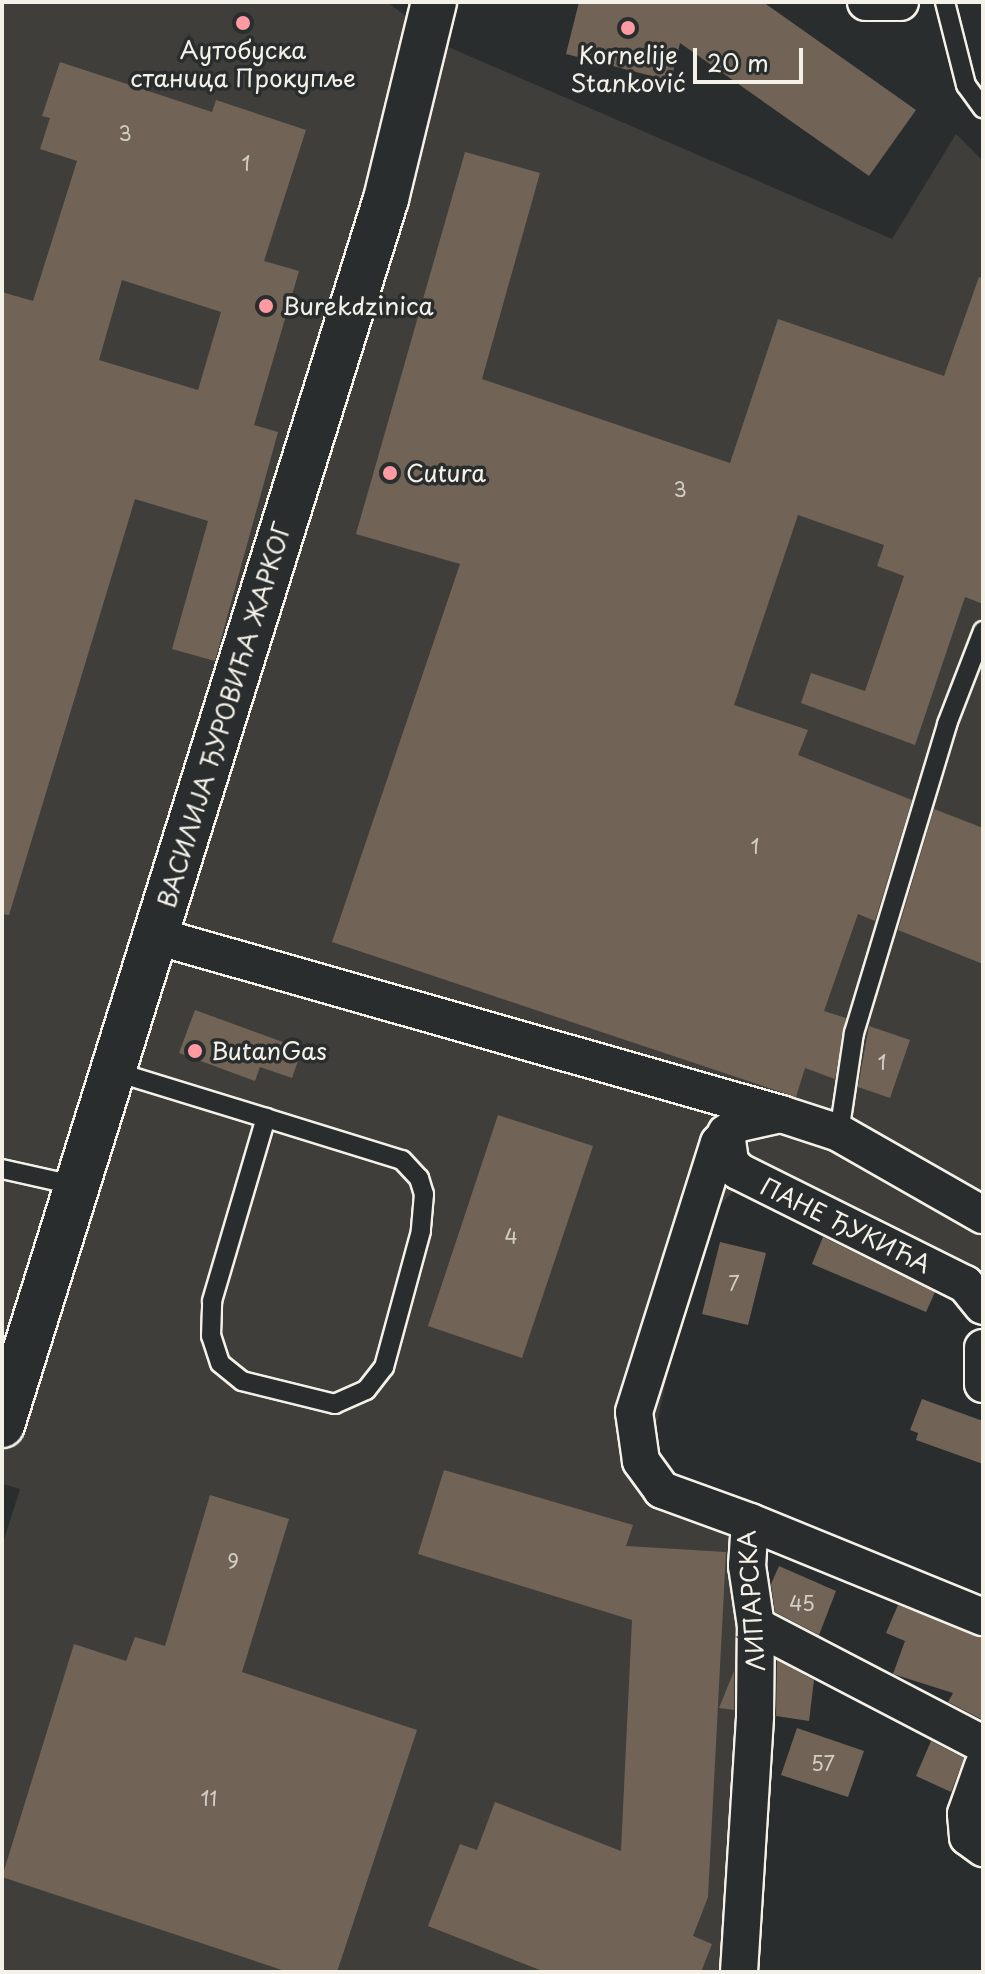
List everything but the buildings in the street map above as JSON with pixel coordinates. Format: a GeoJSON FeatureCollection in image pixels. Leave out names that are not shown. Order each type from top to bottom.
{"type":"FeatureCollection","features":[{"type":"Feature","properties":{"kind":"main road"},"geometry":{"type":"LineString","coordinates":[[414,2],[425,45]]}},
{"type":"Feature","properties":{"kind":"main road","name":"ВАСИЛИЈА ЂУРОВИЋА ЖАРКОГ"},"geometry":{"type":"LineString","coordinates":[[2,1425],[386,199],[434,2]]}},
{"type":"Feature","properties":{"kind":"street"},"geometry":{"type":"LineString","coordinates":[[866,2],[900,2]]}},
{"type":"Feature","properties":{"kind":"street"},"geometry":{"type":"LineString","coordinates":[[156,936],[839,1133],[983,1215]]}},
{"type":"Feature","properties":{"kind":"street"},"geometry":{"type":"LineString","coordinates":[[726,1133],[750,1118],[781,1114]]}},
{"type":"Feature","properties":{"kind":"street","name":"ПАНЕ ЂУКИЋА"},"geometry":{"type":"LineString","coordinates":[[726,1133],[730,1162],[738,1171],[965,1284],[983,1306]]}},
{"type":"Feature","properties":{"kind":"street","name":"ЛИПАРСКА"},"geometry":{"type":"LineString","coordinates":[[726,1133],[714,1155],[639,1397],[634,1429],[641,1461],[662,1490],[750,1522],[747,1566],[756,1626],[749,1842],[739,1972]]}},
{"type":"Feature","properties":{"kind":"street"},"geometry":{"type":"LineString","coordinates":[[983,1348],[983,1384]]}},
{"type":"Feature","properties":{"kind":"street"},"geometry":{"type":"LineString","coordinates":[[750,1522],[983,1617]]}},
{"type":"Feature","properties":{"kind":"street"},"geometry":{"type":"LineString","coordinates":[[756,1626],[983,1744]]}},
{"type":"Feature","properties":{"kind":"street"},"geometry":{"type":"LineString","coordinates":[[983,1766],[966,1814],[968,1837],[983,1848]]}},
{"type":"Feature","properties":{"kind":"lane"},"geometry":{"type":"LineString","coordinates":[[945,2],[966,85],[983,108]]}},
{"type":"Feature","properties":{"kind":"lane"},"geometry":{"type":"LineString","coordinates":[[839,1133],[854,1033],[947,724],[983,631]]}},
{"type":"Feature","properties":{"kind":"lane"},"geometry":{"type":"LineString","coordinates":[[113,1071],[266,1118],[402,1160],[419,1178],[424,1194],[421,1231],[384,1367],[366,1390],[335,1404],[242,1381],[220,1363],[211,1336],[212,1301],[266,1118]]}},
{"type":"Feature","properties":{"kind":"lane"},"geometry":{"type":"LineString","coordinates":[[2,1169],[78,1186]]}},
{"type":"Feature","properties":{"kind":"shaded area"},"geometry":{"type":"Polygon","coordinates":[[[2,2],[387,2],[446,46],[892,239],[956,134],[983,161],[983,1272],[746,1178],[699,1227],[656,1428],[653,1493],[722,1524],[762,1576],[753,1972],[2,1972],[2,1546],[20,1489],[2,1484],[2,2]]]}},
{"type":"Feature","properties":{"kind":"place","name":"Аутобуска станица Прокупље"},"geometry":{"type":"Point","coordinates":[243,23]}},
{"type":"Feature","properties":{"kind":"place","name":"Kornelije Stanković"},"geometry":{"type":"Point","coordinates":[628,28]}},
{"type":"Feature","properties":{"kind":"place","name":"Burekdzinica"},"geometry":{"type":"Point","coordinates":[266,306]}},
{"type":"Feature","properties":{"kind":"place","name":"Cutura"},"geometry":{"type":"Point","coordinates":[390,473]}},
{"type":"Feature","properties":{"kind":"place","name":"ButanGas"},"geometry":{"type":"Point","coordinates":[195,1051]}}]}
